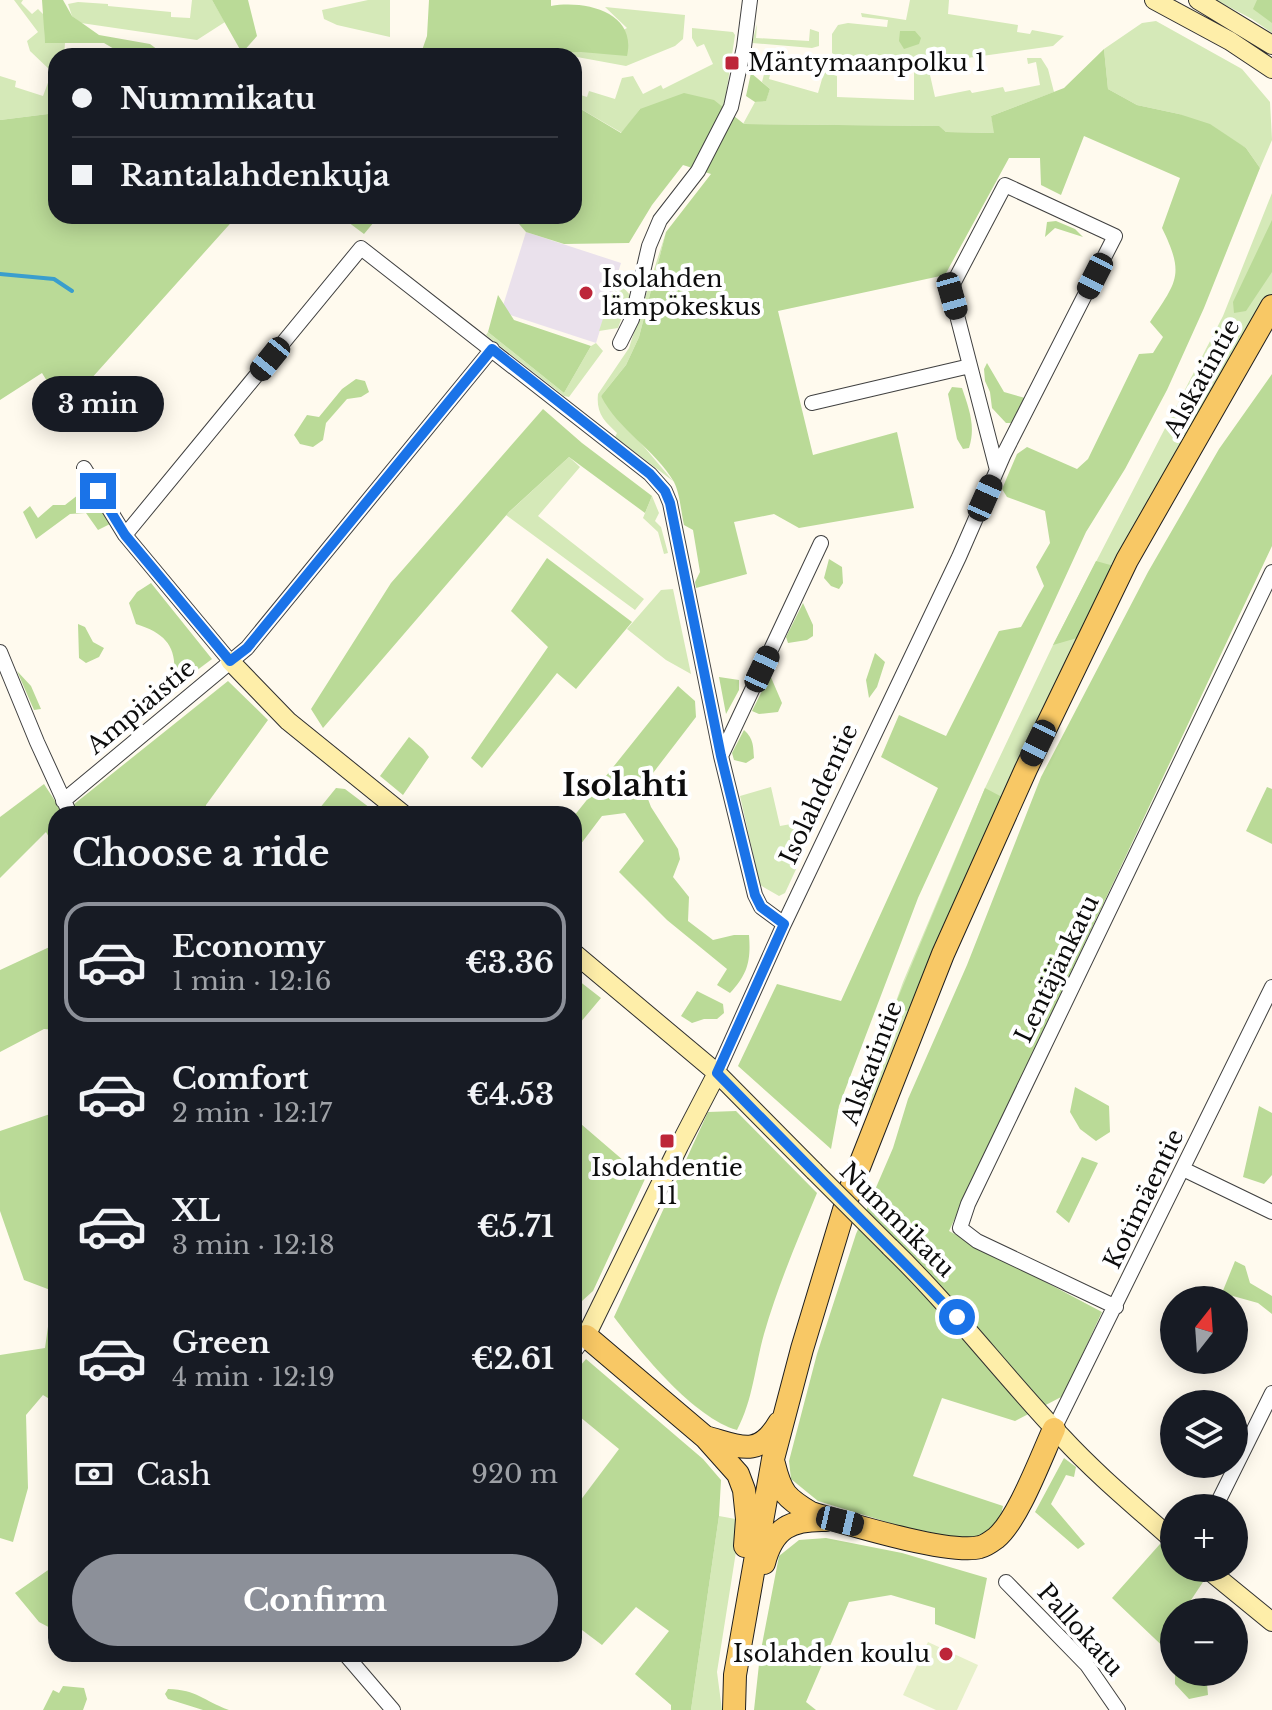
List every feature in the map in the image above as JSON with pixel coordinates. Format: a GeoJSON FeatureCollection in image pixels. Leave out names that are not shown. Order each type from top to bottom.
{"type":"FeatureCollection","features":[{"type":"Feature","properties":{"kind":"main road","name":"Alskatintie"},"geometry":{"type":"LineString","coordinates":[[1178,476],[1272,306]]}},
{"type":"Feature","properties":{"kind":"main road","name":"Alskatintie"},"geometry":{"type":"LineString","coordinates":[[735,1710],[735,1675],[773,1459],[850,1190],[943,954],[1026,769],[1127,560],[1178,476],[1272,337]]}},
{"type":"Feature","properties":{"kind":"main road"},"geometry":{"type":"LineString","coordinates":[[582,1341],[705,1437],[738,1474],[744,1490],[747,1519],[735,1675]]}},
{"type":"Feature","properties":{"kind":"main road"},"geometry":{"type":"LineString","coordinates":[[705,1437],[745,1448],[760,1445],[770,1439],[784,1416]]}},
{"type":"Feature","properties":{"kind":"main road"},"geometry":{"type":"LineString","coordinates":[[773,1459],[780,1489],[811,1513],[935,1545],[982,1547],[997,1537],[1012,1517],[1054,1429]]}},
{"type":"Feature","properties":{"kind":"main road"},"geometry":{"type":"LineString","coordinates":[[735,1710],[760,1578],[772,1540],[780,1530],[796,1523],[840,1521]]}},
{"type":"Feature","properties":{"kind":"street"},"geometry":{"type":"LineString","coordinates":[[620,343],[632,319],[649,246],[660,220],[698,171],[731,107],[750,0]]}},
{"type":"Feature","properties":{"kind":"street"},"geometry":{"type":"LineString","coordinates":[[1155,0],[1230,41],[1272,69]]}},
{"type":"Feature","properties":{"kind":"street"},"geometry":{"type":"LineString","coordinates":[[1198,0],[1272,45]]}},
{"type":"Feature","properties":{"kind":"street","name":"Isolahdentie"},"geometry":{"type":"LineString","coordinates":[[582,1330],[717,1073],[997,470],[1115,236],[1005,185],[954,282],[952,296],[997,470]]}},
{"type":"Feature","properties":{"kind":"street"},"geometry":{"type":"LineString","coordinates":[[125,535],[361,248],[650,474],[665,491],[670,503],[721,756],[755,895],[761,907],[784,924]]}},
{"type":"Feature","properties":{"kind":"street","name":"Ampiaistie"},"geometry":{"type":"LineString","coordinates":[[69,806],[247,648],[492,349]]}},
{"type":"Feature","properties":{"kind":"street"},"geometry":{"type":"LineString","coordinates":[[812,403],[970,366]]}},
{"type":"Feature","properties":{"kind":"street"},"geometry":{"type":"LineString","coordinates":[[84,468],[125,535],[230,661],[288,721],[393,806]]}},
{"type":"Feature","properties":{"kind":"street"},"geometry":{"type":"LineString","coordinates":[[721,756],[821,543]]}},
{"type":"Feature","properties":{"kind":"street","name":"Lentäjänkatu"},"geometry":{"type":"LineString","coordinates":[[1116,1307],[977,1241],[960,1228],[968,1204],[1272,572]]}},
{"type":"Feature","properties":{"kind":"street"},"geometry":{"type":"LineString","coordinates":[[0,652],[66,806]]}},
{"type":"Feature","properties":{"kind":"street","name":"Nummikatu"},"geometry":{"type":"LineString","coordinates":[[582,960],[717,1073],[938,1295],[1054,1429],[1105,1481],[1160,1529]]}},
{"type":"Feature","properties":{"kind":"street","name":"Kotimäentie"},"geometry":{"type":"LineString","coordinates":[[1054,1429],[1272,987]]}},
{"type":"Feature","properties":{"kind":"street"},"geometry":{"type":"LineString","coordinates":[[1183,1169],[1272,1212]]}},
{"type":"Feature","properties":{"kind":"street"},"geometry":{"type":"LineString","coordinates":[[1222,1494],[1272,1393]]}},
{"type":"Feature","properties":{"kind":"street","name":"Pallokatu"},"geometry":{"type":"LineString","coordinates":[[1006,1582],[1087,1665],[1118,1710]]}},
{"type":"Feature","properties":{"kind":"street"},"geometry":{"type":"LineString","coordinates":[[1223,1582],[1272,1622]]}},
{"type":"Feature","properties":{"kind":"street"},"geometry":{"type":"LineString","coordinates":[[352,1662],[393,1710]]}},
{"type":"Feature","properties":{"kind":"shaded area"},"geometry":{"type":"Polygon","coordinates":[[[526,232],[621,263],[596,343],[501,312],[526,232]]]}},
{"type":"Feature","properties":{"kind":"green space"},"geometry":{"type":"Polygon","coordinates":[[[14,0],[23,0],[21,3],[32,14],[38,9],[44,15],[45,43],[65,43],[65,48],[48,48],[48,68],[30,51],[27,41],[38,32],[14,0]]]}},
{"type":"Feature","properties":{"kind":"green space"},"geometry":{"type":"Polygon","coordinates":[[[42,0],[63,0],[72,16],[99,35],[150,44],[155,48],[112,48],[104,43],[45,43],[42,0]]]}},
{"type":"Feature","properties":{"kind":"green space"},"geometry":{"type":"Polygon","coordinates":[[[192,0],[212,0],[225,22],[197,40],[81,23],[72,16],[68,4],[108,4],[171,12],[171,17],[190,18],[192,0]]]}},
{"type":"Feature","properties":{"kind":"green space"},"geometry":{"type":"Polygon","coordinates":[[[212,0],[248,0],[257,36],[246,48],[239,48],[212,0]]]}},
{"type":"Feature","properties":{"kind":"green space"},"geometry":{"type":"Polygon","coordinates":[[[368,0],[390,0],[390,37],[324,19],[322,10],[368,0]]]}},
{"type":"Feature","properties":{"kind":"green space"},"geometry":{"type":"Polygon","coordinates":[[[429,0],[551,0],[551,6],[579,5],[606,13],[617,20],[628,41],[627,56],[582,52],[582,48],[423,48],[427,36],[429,0]]]}},
{"type":"Feature","properties":{"kind":"green space"},"geometry":{"type":"Polygon","coordinates":[[[910,0],[949,0],[948,14],[1018,25],[1017,32],[1030,34],[1032,30],[1064,36],[1053,46],[931,63],[935,97],[1003,87],[1005,92],[1040,85],[1036,62],[1028,64],[1027,58],[1041,58],[1048,69],[1054,92],[991,116],[995,133],[946,132],[938,126],[743,124],[755,102],[766,100],[770,89],[762,82],[770,51],[774,58],[769,79],[818,93],[824,72],[837,76],[837,97],[914,100],[914,65],[846,63],[832,53],[832,34],[838,25],[848,23],[887,27],[888,20],[862,17],[861,13],[906,20],[910,0]]]}},
{"type":"Feature","properties":{"kind":"green space"},"geometry":{"type":"Polygon","coordinates":[[[1216,0],[1272,0],[1272,33],[1252,19],[1216,0]]]}},
{"type":"Feature","properties":{"kind":"green space"},"geometry":{"type":"Polygon","coordinates":[[[1257,0],[1272,0],[1272,23],[1253,9],[1257,0]]]}},
{"type":"Feature","properties":{"kind":"green space"},"geometry":{"type":"Polygon","coordinates":[[[605,7],[685,15],[683,39],[675,46],[626,66],[582,58],[582,51],[627,28],[605,7]]]}},
{"type":"Feature","properties":{"kind":"green space"},"geometry":{"type":"Polygon","coordinates":[[[1156,21],[1242,69],[1270,102],[1272,140],[1260,168],[1246,148],[1179,114],[1137,105],[1108,89],[1104,49],[1142,23],[1156,21]]]}},
{"type":"Feature","properties":{"kind":"green space"},"geometry":{"type":"Polygon","coordinates":[[[757,24],[756,38],[809,41],[810,29],[819,32],[819,46],[752,43],[757,24]]]}},
{"type":"Feature","properties":{"kind":"green space"},"geometry":{"type":"Polygon","coordinates":[[[692,28],[733,32],[735,35],[724,108],[640,109],[622,133],[582,110],[582,95],[587,97],[589,91],[615,99],[622,78],[633,76],[643,94],[661,85],[663,89],[713,64],[704,44],[697,47],[692,38],[692,28]]]}},
{"type":"Feature","properties":{"kind":"green space"},"geometry":{"type":"Polygon","coordinates":[[[900,31],[915,31],[921,38],[919,44],[904,49],[899,41],[900,31]]]}},
{"type":"Feature","properties":{"kind":"green space"},"geometry":{"type":"Polygon","coordinates":[[[1104,49],[1108,89],[1137,105],[1210,124],[1246,148],[1260,168],[1204,308],[1167,390],[1125,469],[1086,532],[918,898],[839,1106],[831,1149],[738,1066],[777,984],[841,1001],[938,788],[881,757],[899,715],[946,736],[999,631],[1021,627],[1044,586],[1036,567],[1050,543],[1045,511],[1007,497],[1002,489],[1017,454],[1027,447],[1077,469],[1088,459],[1139,354],[1153,353],[1163,337],[1150,322],[1175,277],[1174,257],[1162,228],[1180,178],[1084,136],[1061,195],[1041,185],[1040,158],[1009,158],[945,275],[778,311],[813,455],[897,432],[914,508],[799,528],[774,514],[734,522],[747,574],[696,588],[695,582],[700,572],[693,530],[684,525],[674,482],[657,459],[617,419],[601,396],[626,365],[639,337],[666,232],[711,174],[683,165],[652,205],[629,243],[564,244],[526,232],[519,224],[582,224],[582,110],[621,133],[640,109],[684,93],[714,100],[744,124],[939,126],[946,132],[994,133],[991,116],[1064,88],[1104,49]]]}},
{"type":"Feature","properties":{"kind":"green space"},"geometry":{"type":"Polygon","coordinates":[[[751,73],[770,89],[766,101],[755,102],[746,96],[751,73]]]}},
{"type":"Feature","properties":{"kind":"green space"},"geometry":{"type":"Polygon","coordinates":[[[0,76],[16,81],[15,87],[43,96],[48,83],[48,114],[0,120],[0,76]]]}},
{"type":"Feature","properties":{"kind":"green space"},"geometry":{"type":"Polygon","coordinates":[[[48,114],[48,224],[230,224],[64,409],[42,373],[0,400],[0,120],[48,114]]]}},
{"type":"Feature","properties":{"kind":"green space"},"geometry":{"type":"Polygon","coordinates":[[[1272,193],[1272,294],[1146,504],[1077,638],[885,1079],[871,1105],[860,1101],[903,982],[985,788],[1053,645],[1223,316],[1272,193]]]}},
{"type":"Feature","properties":{"kind":"green space"},"geometry":{"type":"Polygon","coordinates":[[[1272,220],[1272,272],[1246,311],[1234,313],[1233,302],[1272,220]]]}},
{"type":"Feature","properties":{"kind":"green space"},"geometry":{"type":"Polygon","coordinates":[[[1056,221],[1075,229],[1083,237],[1055,228],[1045,237],[1047,222],[1056,221]]]}},
{"type":"Feature","properties":{"kind":"green space"},"geometry":{"type":"Polygon","coordinates":[[[351,224],[372,224],[364,234],[351,224]]]}},
{"type":"Feature","properties":{"kind":"green space"},"geometry":{"type":"Polygon","coordinates":[[[666,232],[639,337],[626,365],[601,396],[673,481],[615,437],[617,433],[608,425],[598,406],[598,394],[629,348],[666,232]]]}},
{"type":"Feature","properties":{"kind":"green space"},"geometry":{"type":"Polygon","coordinates":[[[616,279],[630,295],[618,328],[599,331],[616,279]]]}},
{"type":"Feature","properties":{"kind":"green space"},"geometry":{"type":"Polygon","coordinates":[[[498,295],[514,320],[591,346],[564,393],[488,332],[498,295]]]}},
{"type":"Feature","properties":{"kind":"green space"},"geometry":{"type":"Polygon","coordinates":[[[488,332],[564,393],[591,346],[596,343],[603,351],[569,397],[486,335],[488,332]]]}},
{"type":"Feature","properties":{"kind":"green space"},"geometry":{"type":"Polygon","coordinates":[[[987,363],[1004,392],[1025,398],[1012,423],[1006,423],[992,408],[985,381],[987,363]]]}},
{"type":"Feature","properties":{"kind":"green space"},"geometry":{"type":"Polygon","coordinates":[[[1272,374],[1272,546],[949,1231],[1102,1312],[1063,1396],[1015,1421],[942,1398],[913,1476],[1003,1506],[999,1524],[978,1537],[953,1537],[900,1526],[818,1501],[791,1479],[789,1461],[817,1354],[856,1234],[893,1148],[908,1099],[967,965],[1041,777],[1148,572],[1219,449],[1272,374]]]}},
{"type":"Feature","properties":{"kind":"green space"},"geometry":{"type":"Polygon","coordinates":[[[356,379],[365,381],[369,392],[347,399],[326,423],[323,440],[313,447],[300,444],[294,435],[307,415],[319,417],[342,389],[356,379]]]}},
{"type":"Feature","properties":{"kind":"green space"},"geometry":{"type":"Polygon","coordinates":[[[952,387],[962,388],[969,410],[972,432],[969,448],[963,449],[957,439],[948,394],[952,387]]]}},
{"type":"Feature","properties":{"kind":"green space"},"geometry":{"type":"Polygon","coordinates":[[[543,409],[652,496],[645,513],[569,457],[509,512],[323,728],[311,709],[391,583],[543,409]]]}},
{"type":"Feature","properties":{"kind":"green space"},"geometry":{"type":"Polygon","coordinates":[[[569,457],[580,467],[538,516],[644,599],[635,610],[506,515],[569,457]]]}},
{"type":"Feature","properties":{"kind":"green space"},"geometry":{"type":"Polygon","coordinates":[[[87,488],[110,524],[98,530],[86,513],[70,514],[36,539],[23,512],[30,506],[38,518],[53,505],[65,505],[87,488]]]}},
{"type":"Feature","properties":{"kind":"green space"},"geometry":{"type":"Polygon","coordinates":[[[652,496],[659,513],[655,521],[661,527],[668,553],[664,554],[658,532],[643,518],[652,496]]]}},
{"type":"Feature","properties":{"kind":"green space"},"geometry":{"type":"Polygon","coordinates":[[[547,558],[632,622],[576,689],[557,673],[482,768],[471,758],[548,647],[511,611],[547,558]]]}},
{"type":"Feature","properties":{"kind":"green space"},"geometry":{"type":"Polygon","coordinates":[[[829,559],[842,567],[843,583],[839,589],[824,578],[829,559]]]}},
{"type":"Feature","properties":{"kind":"green space"},"geometry":{"type":"Polygon","coordinates":[[[1096,561],[1114,566],[1077,638],[1053,645],[1096,561]]]}},
{"type":"Feature","properties":{"kind":"green space"},"geometry":{"type":"Polygon","coordinates":[[[151,583],[212,659],[172,689],[174,665],[170,647],[158,634],[136,624],[129,603],[137,592],[151,583]]]}},
{"type":"Feature","properties":{"kind":"green space"},"geometry":{"type":"Polygon","coordinates":[[[673,589],[691,674],[666,660],[627,629],[661,590],[673,589]]]}},
{"type":"Feature","properties":{"kind":"green space"},"geometry":{"type":"Polygon","coordinates":[[[803,603],[813,625],[813,636],[788,643],[786,637],[803,603]]]}},
{"type":"Feature","properties":{"kind":"green space"},"geometry":{"type":"Polygon","coordinates":[[[78,624],[85,627],[93,642],[104,648],[99,657],[86,663],[79,658],[78,624]]]}},
{"type":"Feature","properties":{"kind":"green space"},"geometry":{"type":"Polygon","coordinates":[[[875,653],[885,662],[877,687],[869,698],[866,680],[875,653]]]}},
{"type":"Feature","properties":{"kind":"green space"},"geometry":{"type":"Polygon","coordinates":[[[17,671],[31,686],[41,709],[34,710],[17,671]]]}},
{"type":"Feature","properties":{"kind":"green space"},"geometry":{"type":"Polygon","coordinates":[[[770,675],[782,703],[778,712],[759,714],[752,711],[770,675]]]}},
{"type":"Feature","properties":{"kind":"green space"},"geometry":{"type":"Polygon","coordinates":[[[719,677],[739,680],[739,690],[726,714],[719,677]]]}},
{"type":"Feature","properties":{"kind":"green space"},"geometry":{"type":"Polygon","coordinates":[[[228,681],[268,720],[206,806],[72,806],[228,681]]]}},
{"type":"Feature","properties":{"kind":"green space"},"geometry":{"type":"Polygon","coordinates":[[[678,686],[695,701],[696,717],[643,786],[651,807],[678,849],[680,859],[673,877],[689,897],[688,921],[713,940],[749,935],[747,966],[730,993],[717,985],[727,969],[667,920],[619,872],[644,841],[625,813],[602,816],[582,842],[582,806],[678,686]]]}},
{"type":"Feature","properties":{"kind":"green space"},"geometry":{"type":"Polygon","coordinates":[[[744,730],[751,740],[754,758],[746,763],[734,760],[732,753],[744,730]]]}},
{"type":"Feature","properties":{"kind":"green space"},"geometry":{"type":"Polygon","coordinates":[[[409,737],[429,757],[403,795],[380,776],[409,737]]]}},
{"type":"Feature","properties":{"kind":"green space"},"geometry":{"type":"Polygon","coordinates":[[[44,784],[58,806],[48,806],[48,836],[46,832],[0,878],[0,817],[44,784]]]}},
{"type":"Feature","properties":{"kind":"green space"},"geometry":{"type":"Polygon","coordinates":[[[771,787],[780,826],[802,822],[796,842],[800,847],[804,844],[805,850],[785,893],[779,896],[760,885],[740,796],[771,787]]]}},
{"type":"Feature","properties":{"kind":"green space"},"geometry":{"type":"Polygon","coordinates":[[[1267,787],[1272,789],[1272,844],[1246,831],[1267,787]]]}},
{"type":"Feature","properties":{"kind":"green space"},"geometry":{"type":"Polygon","coordinates":[[[336,788],[345,789],[367,806],[321,806],[336,788]]]}},
{"type":"Feature","properties":{"kind":"green space"},"geometry":{"type":"Polygon","coordinates":[[[985,788],[1002,797],[913,1011],[893,1010],[985,788]]]}},
{"type":"Feature","properties":{"kind":"green space"},"geometry":{"type":"Polygon","coordinates":[[[808,808],[813,809],[815,820],[800,847],[796,842],[808,808]]]}},
{"type":"Feature","properties":{"kind":"green space"},"geometry":{"type":"Polygon","coordinates":[[[48,948],[48,1029],[0,1052],[0,970],[48,948]]]}},
{"type":"Feature","properties":{"kind":"green space"},"geometry":{"type":"Polygon","coordinates":[[[582,983],[601,998],[582,1021],[582,983]]]}},
{"type":"Feature","properties":{"kind":"green space"},"geometry":{"type":"Polygon","coordinates":[[[697,991],[723,1004],[724,1013],[717,1019],[692,1023],[681,1016],[697,991]]]}},
{"type":"Feature","properties":{"kind":"green space"},"geometry":{"type":"Polygon","coordinates":[[[1075,1087],[1109,1106],[1110,1132],[1096,1141],[1080,1129],[1070,1112],[1075,1087]]]}},
{"type":"Feature","properties":{"kind":"green space"},"geometry":{"type":"Polygon","coordinates":[[[1259,1106],[1272,1113],[1272,1175],[1264,1184],[1243,1177],[1259,1106]]]}},
{"type":"Feature","properties":{"kind":"green space"},"geometry":{"type":"Polygon","coordinates":[[[736,1111],[817,1193],[776,1298],[750,1395],[737,1430],[720,1423],[686,1398],[653,1365],[614,1317],[708,1112],[736,1111]]]}},
{"type":"Feature","properties":{"kind":"green space"},"geometry":{"type":"Polygon","coordinates":[[[48,1115],[48,1289],[24,1280],[0,1211],[0,1131],[48,1115]]]}},
{"type":"Feature","properties":{"kind":"green space"},"geometry":{"type":"Polygon","coordinates":[[[582,1125],[645,1179],[593,1291],[582,1301],[582,1125]]]}},
{"type":"Feature","properties":{"kind":"green space"},"geometry":{"type":"Polygon","coordinates":[[[1082,1157],[1098,1163],[1069,1223],[1056,1212],[1082,1157]]]}},
{"type":"Feature","properties":{"kind":"green space"},"geometry":{"type":"Polygon","coordinates":[[[1235,1261],[1245,1266],[1250,1283],[1272,1296],[1272,1314],[1258,1303],[1248,1300],[1248,1286],[1225,1286],[1235,1261]]]}},
{"type":"Feature","properties":{"kind":"green space"},"geometry":{"type":"Polygon","coordinates":[[[48,1327],[48,1398],[43,1395],[26,1415],[28,1488],[13,1542],[0,1538],[0,1355],[45,1348],[48,1327]]]}},
{"type":"Feature","properties":{"kind":"green space"},"geometry":{"type":"Polygon","coordinates":[[[586,1359],[703,1459],[721,1480],[719,1516],[691,1710],[671,1710],[671,1705],[635,1674],[669,1631],[636,1607],[602,1645],[582,1630],[582,1498],[619,1449],[582,1419],[582,1364],[586,1359]]]}},
{"type":"Feature","properties":{"kind":"green space"},"geometry":{"type":"Polygon","coordinates":[[[1064,1458],[1076,1467],[1074,1477],[1066,1475],[1051,1504],[1085,1544],[1078,1549],[1035,1512],[1064,1458]]]}},
{"type":"Feature","properties":{"kind":"green space"},"geometry":{"type":"Polygon","coordinates":[[[719,1516],[741,1520],[717,1672],[722,1710],[691,1710],[719,1516]]]}},
{"type":"Feature","properties":{"kind":"green space"},"geometry":{"type":"Polygon","coordinates":[[[826,1538],[902,1553],[987,1578],[975,1639],[935,1624],[935,1608],[891,1595],[849,1602],[806,1702],[816,1710],[754,1710],[760,1655],[779,1556],[799,1540],[826,1538]]]}},
{"type":"Feature","properties":{"kind":"green space"},"geometry":{"type":"Polygon","coordinates":[[[1160,1544],[1160,1582],[1203,1582],[1192,1598],[1160,1598],[1160,1644],[1112,1598],[1160,1544]]]}},
{"type":"Feature","properties":{"kind":"green space"},"geometry":{"type":"Polygon","coordinates":[[[48,1570],[48,1627],[39,1622],[15,1593],[48,1570]]]}},
{"type":"Feature","properties":{"kind":"green space"},"geometry":{"type":"Polygon","coordinates":[[[928,1642],[978,1665],[957,1710],[936,1710],[903,1695],[928,1642]]]}},
{"type":"Feature","properties":{"kind":"green space"},"geometry":{"type":"Polygon","coordinates":[[[63,1686],[84,1688],[87,1699],[83,1710],[43,1710],[53,1690],[59,1693],[63,1686]]]}},
{"type":"Feature","properties":{"kind":"green space"},"geometry":{"type":"Polygon","coordinates":[[[1177,1686],[1207,1686],[1208,1695],[1189,1699],[1177,1686]]]}},
{"type":"Feature","properties":{"kind":"green space"},"geometry":{"type":"Polygon","coordinates":[[[168,1689],[193,1693],[229,1710],[203,1710],[168,1699],[165,1694],[168,1689]]]}},
{"type":"Feature","properties":{"kind":"waterway"},"geometry":{"type":"LineString","coordinates":[[0,274],[54,279],[72,291]]}},
{"type":"Feature","properties":{"kind":"place","name":"Mäntymaanpolku 1"},"geometry":{"type":"Point","coordinates":[732,63]}},
{"type":"Feature","properties":{"kind":"place","name":"Isolahden lämpökeskus"},"geometry":{"type":"Point","coordinates":[586,293]}},
{"type":"Feature","properties":{"kind":"place","name":"Isolahdentie 11"},"geometry":{"type":"Point","coordinates":[667,1141]}},
{"type":"Feature","properties":{"kind":"place","name":"Isolahden koulu"},"geometry":{"type":"Point","coordinates":[946,1654]}},
{"type":"Feature","properties":{"kind":"district","name":"Isolahti"},"geometry":{"type":"Point","coordinates":[625,785]}},
{"type":"Feature","properties":{"kind":"route"},"geometry":{"type":"LineString","coordinates":[[98,491],[125,535],[230,661],[247,648],[492,349],[650,474],[665,491],[670,503],[721,756],[755,895],[770,916],[784,924],[717,1073],[957,1317]]}}]}
